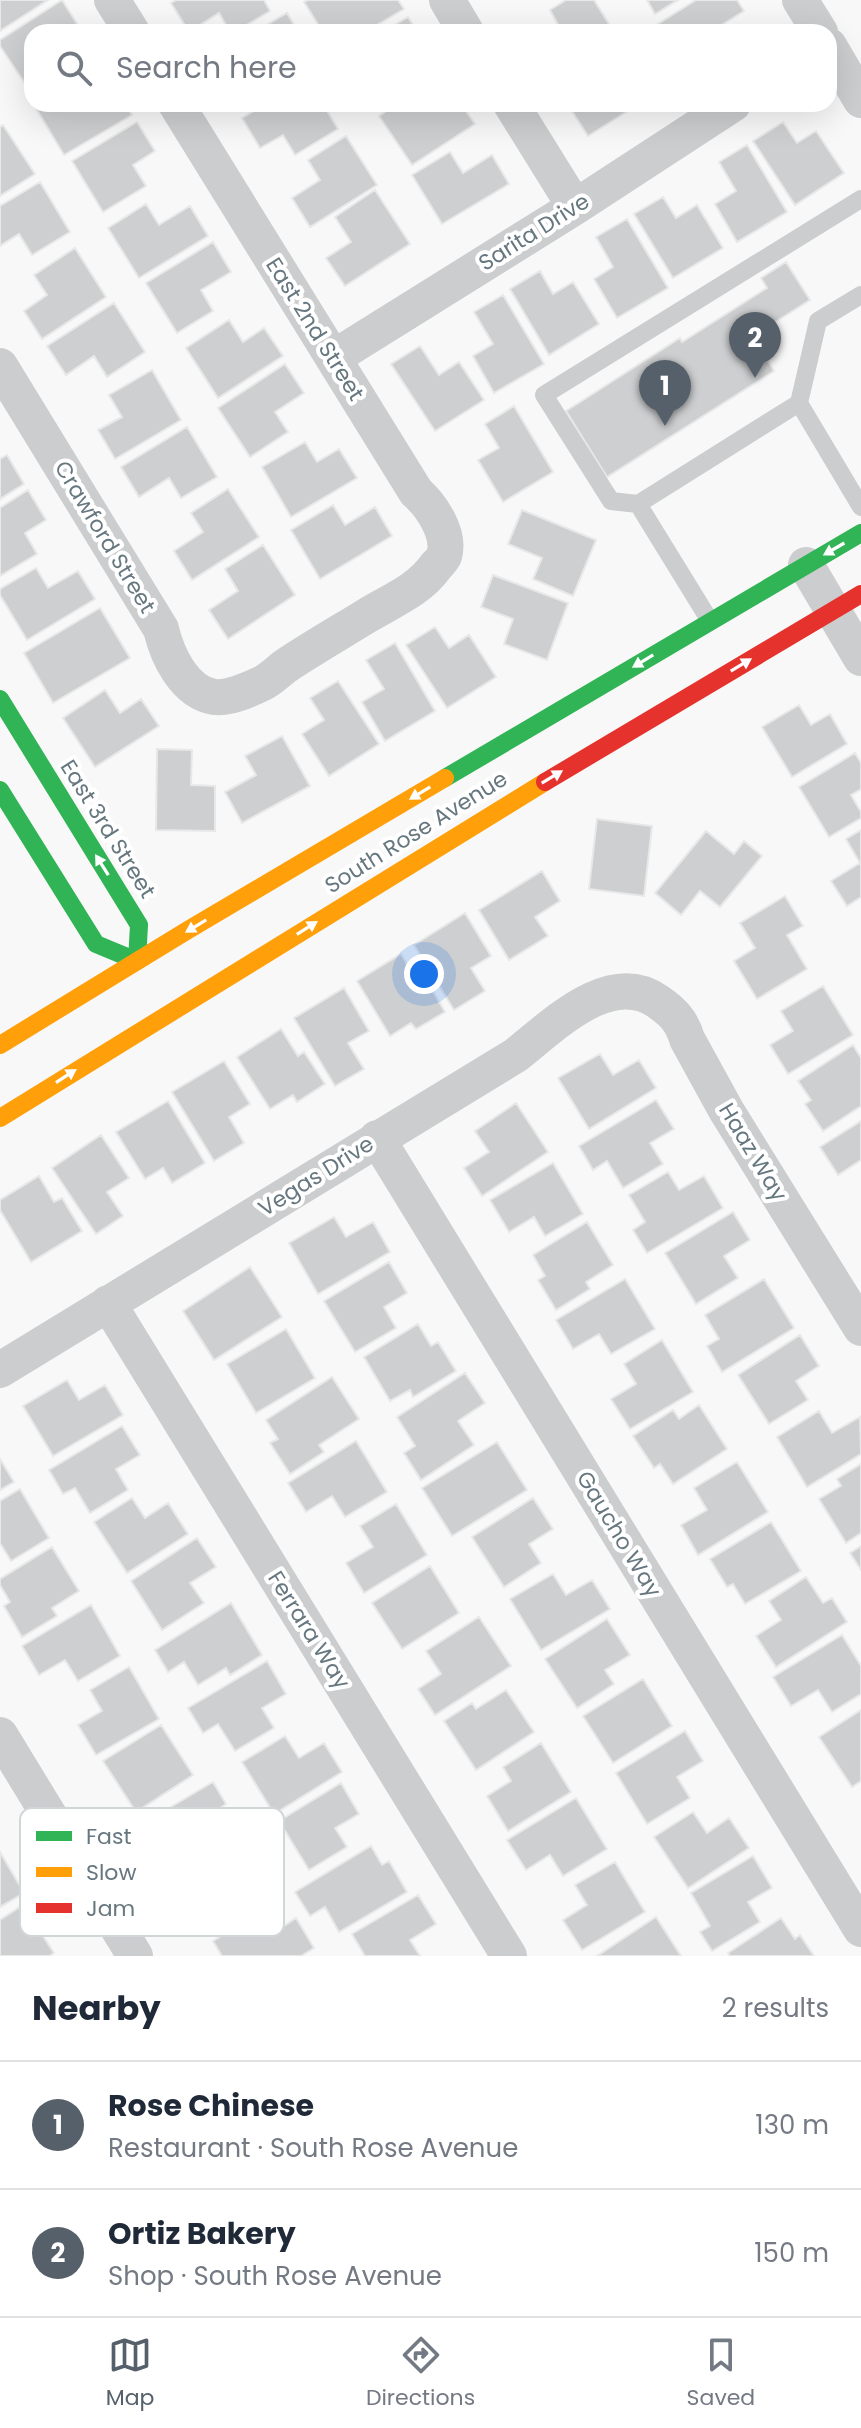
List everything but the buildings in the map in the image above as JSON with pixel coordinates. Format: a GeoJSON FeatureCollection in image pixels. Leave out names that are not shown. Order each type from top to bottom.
{"type":"FeatureCollection","features":[{"type":"Feature","properties":{"kind":"main road","name":"South Rose Avenue"},"geometry":{"type":"LineString","coordinates":[[0,1045],[141,968],[710,621],[861,533]]}},
{"type":"Feature","properties":{"kind":"main road","name":"South Rose Avenue"},"geometry":{"type":"LineString","coordinates":[[0,1118],[165,1006],[847,603]]}},
{"type":"Feature","properties":{"kind":"main road"},"geometry":{"type":"LineString","coordinates":[[706,645],[710,621]]}},
{"type":"Feature","properties":{"kind":"main road","name":"East 3rd Street"},"geometry":{"type":"LineString","coordinates":[[0,699],[139,925],[141,968]]}},
{"type":"Feature","properties":{"kind":"main road"},"geometry":{"type":"LineString","coordinates":[[507,804],[515,780]]}},
{"type":"Feature","properties":{"kind":"main road"},"geometry":{"type":"LineString","coordinates":[[0,790],[96,944],[141,968]]}},
{"type":"Feature","properties":{"kind":"street"},"geometry":{"type":"LineString","coordinates":[[112,0],[127,24]]}},
{"type":"Feature","properties":{"kind":"street"},"geometry":{"type":"LineString","coordinates":[[447,0],[461,24]]}},
{"type":"Feature","properties":{"kind":"street"},"geometry":{"type":"LineString","coordinates":[[801,0],[815,24]]}},
{"type":"Feature","properties":{"kind":"street"},"geometry":{"type":"LineString","coordinates":[[837,60],[861,100]]}},
{"type":"Feature","properties":{"kind":"street","name":"East 2nd Street"},"geometry":{"type":"LineString","coordinates":[[181,112],[416,492],[428,503],[439,521],[444,541],[444,556],[428,577],[407,594],[287,665],[265,682],[240,693],[216,697]]}},
{"type":"Feature","properties":{"kind":"street"},"geometry":{"type":"LineString","coordinates":[[516,112],[575,207]]}},
{"type":"Feature","properties":{"kind":"street","name":"Sarita Drive"},"geometry":{"type":"LineString","coordinates":[[333,358],[721,112]]}},
{"type":"Feature","properties":{"kind":"street","name":"Crawford Street"},"geometry":{"type":"LineString","coordinates":[[0,366],[161,629],[165,649],[175,667],[194,686],[216,697]]}},
{"type":"Feature","properties":{"kind":"street"},"geometry":{"type":"LineString","coordinates":[[806,565],[847,603],[861,658]]}},
{"type":"Feature","properties":{"kind":"street","name":"Vegas Drive"},"geometry":{"type":"LineString","coordinates":[[0,1370],[516,1055],[586,1001],[612,992],[633,992]]}},
{"type":"Feature","properties":{"kind":"street","name":"Haaz Way"},"geometry":{"type":"LineString","coordinates":[[633,992],[650,996],[672,1011],[684,1028],[726,1110],[861,1328]]}},
{"type":"Feature","properties":{"kind":"street","name":"Gaucho Way"},"geometry":{"type":"LineString","coordinates":[[377,1138],[861,1929]]}},
{"type":"Feature","properties":{"kind":"street","name":"Ferrara Way"},"geometry":{"type":"LineString","coordinates":[[108,1303],[509,1956]]}},
{"type":"Feature","properties":{"kind":"street"},"geometry":{"type":"LineString","coordinates":[[0,1735],[45,1808]]}},
{"type":"Feature","properties":{"kind":"street"},"geometry":{"type":"LineString","coordinates":[[123,1936],[135,1956]]}},
{"type":"Feature","properties":{"kind":"lane"},"geometry":{"type":"LineString","coordinates":[[799,403],[638,504],[611,501],[544,395],[861,199]]}},
{"type":"Feature","properties":{"kind":"lane"},"geometry":{"type":"LineString","coordinates":[[861,295],[818,321],[799,403],[861,507]]}},
{"type":"Feature","properties":{"kind":"lane"},"geometry":{"type":"LineString","coordinates":[[638,504],[710,621]]}},
{"type":"Feature","properties":{"kind":"traffic: fast"},"geometry":{"type":"LineString","coordinates":[[445,778],[861,533]]}},
{"type":"Feature","properties":{"kind":"traffic: fast"},"geometry":{"type":"LineString","coordinates":[[0,699],[139,925],[137,961]]}},
{"type":"Feature","properties":{"kind":"traffic: fast"},"geometry":{"type":"LineString","coordinates":[[0,790],[96,944],[137,961]]}},
{"type":"Feature","properties":{"kind":"traffic: slow"},"geometry":{"type":"LineString","coordinates":[[0,1045],[445,778]]}},
{"type":"Feature","properties":{"kind":"traffic: slow"},"geometry":{"type":"LineString","coordinates":[[0,1118],[545,782]]}},
{"type":"Feature","properties":{"kind":"traffic: jam"},"geometry":{"type":"LineString","coordinates":[[545,782],[861,594]]}},
{"type":"Feature","properties":{"kind":"place","name":"Ortiz Bakery"},"geometry":{"type":"Point","coordinates":[755,378]}},
{"type":"Feature","properties":{"kind":"place","name":"Rose Chinese"},"geometry":{"type":"Point","coordinates":[665,426]}}]}
